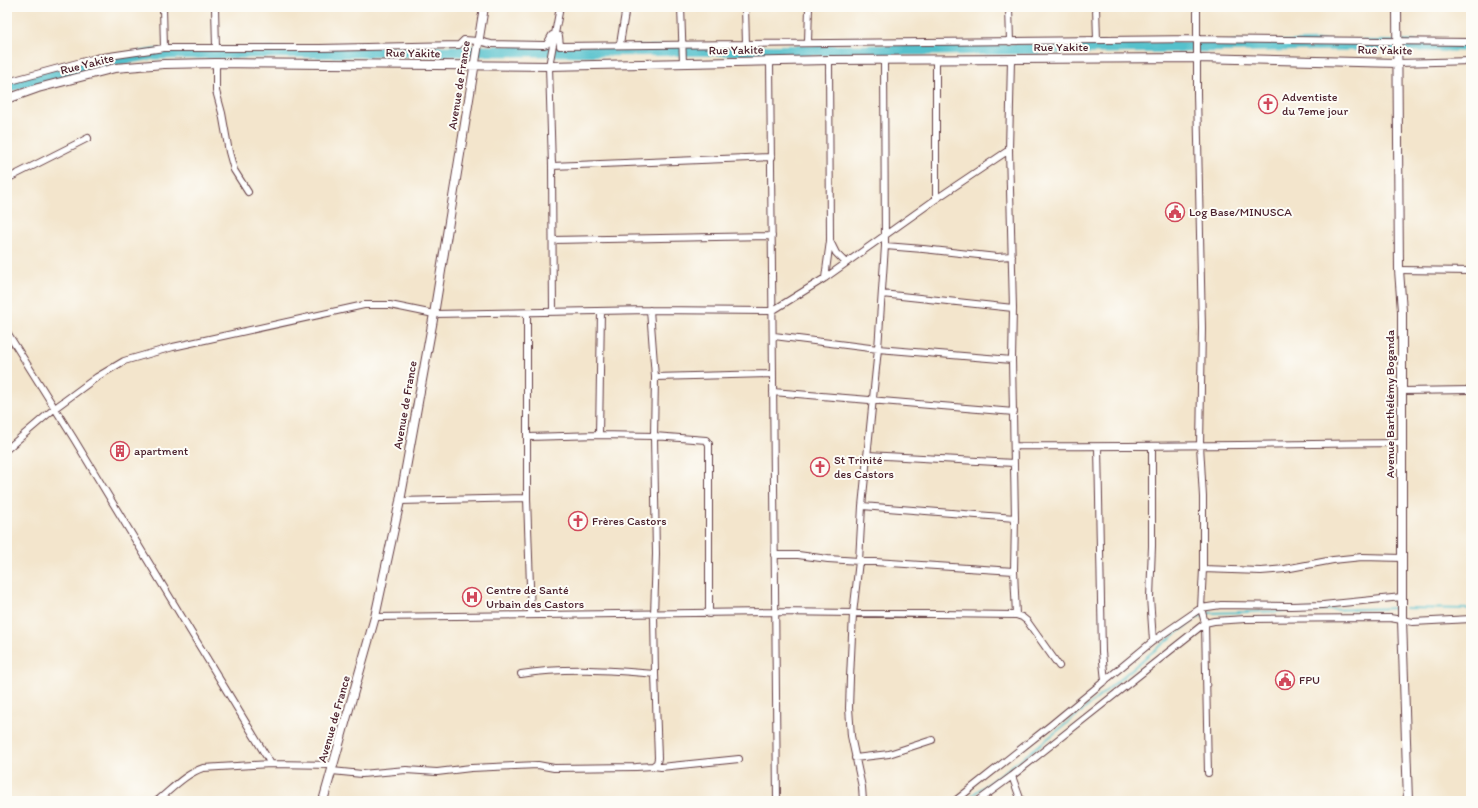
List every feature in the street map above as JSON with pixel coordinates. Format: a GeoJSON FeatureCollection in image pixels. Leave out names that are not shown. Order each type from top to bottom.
{"type":"FeatureCollection","features":[{"type":"Feature","properties":{"kind":"main road","name":"Avenue de France"},"geometry":{"type":"LineString","coordinates":[[323,801],[375,617],[400,501],[434,314],[484,7]]}},
{"type":"Feature","properties":{"kind":"main road","name":"Avenue Barthélémy Boganda"},"geometry":{"type":"LineString","coordinates":[[1397,7],[1400,270],[1402,311],[1402,617],[1408,801]]}},
{"type":"Feature","properties":{"kind":"main road","name":"Rue Yakite"},"geometry":{"type":"LineString","coordinates":[[7,99],[38,88],[115,68],[164,64],[474,62],[549,64],[828,60],[1198,58],[1398,59]]}},
{"type":"Feature","properties":{"kind":"street"},"geometry":{"type":"LineString","coordinates":[[163,7],[164,48]]}},
{"type":"Feature","properties":{"kind":"street"},"geometry":{"type":"LineString","coordinates":[[215,7],[216,48]]}},
{"type":"Feature","properties":{"kind":"street"},"geometry":{"type":"LineString","coordinates":[[553,312],[552,166],[549,64],[560,7]]}},
{"type":"Feature","properties":{"kind":"street"},"geometry":{"type":"LineString","coordinates":[[620,44],[626,7]]}},
{"type":"Feature","properties":{"kind":"street"},"geometry":{"type":"LineString","coordinates":[[681,7],[682,63]]}},
{"type":"Feature","properties":{"kind":"street"},"geometry":{"type":"LineString","coordinates":[[745,7],[746,44]]}},
{"type":"Feature","properties":{"kind":"street"},"geometry":{"type":"LineString","coordinates":[[808,42],[809,7]]}},
{"type":"Feature","properties":{"kind":"street"},"geometry":{"type":"LineString","coordinates":[[1008,7],[1010,42]]}},
{"type":"Feature","properties":{"kind":"street"},"geometry":{"type":"LineString","coordinates":[[1096,7],[1097,40]]}},
{"type":"Feature","properties":{"kind":"street"},"geometry":{"type":"LineString","coordinates":[[1197,7],[1202,328],[1200,445],[1203,497],[1203,569],[1201,608],[1205,623],[1208,773]]}},
{"type":"Feature","properties":{"kind":"street"},"geometry":{"type":"LineString","coordinates":[[7,82],[96,58],[164,48],[320,48],[458,45],[464,40],[491,44],[544,45],[547,44],[552,35],[555,35]]}},
{"type":"Feature","properties":{"kind":"street"},"geometry":{"type":"LineString","coordinates":[[555,35],[559,36],[560,46],[620,44],[682,45],[808,42],[1010,42],[1198,39],[1471,42]]}},
{"type":"Feature","properties":{"kind":"street","name":"Rue Yakite"},"geometry":{"type":"LineString","coordinates":[[1398,59],[1471,62]]}},
{"type":"Feature","properties":{"kind":"street"},"geometry":{"type":"LineString","coordinates":[[825,278],[830,241],[828,60]]}},
{"type":"Feature","properties":{"kind":"street"},"geometry":{"type":"LineString","coordinates":[[863,801],[862,787],[851,736],[849,708],[853,614],[878,349],[885,246],[884,60]]}},
{"type":"Feature","properties":{"kind":"street"},"geometry":{"type":"LineString","coordinates":[[936,60],[936,199]]}},
{"type":"Feature","properties":{"kind":"street"},"geometry":{"type":"LineString","coordinates":[[1011,60],[1009,150],[1013,308],[1012,360],[1015,518],[1014,571],[1016,615]]}},
{"type":"Feature","properties":{"kind":"street"},"geometry":{"type":"LineString","coordinates":[[770,61],[772,157],[772,311],[774,336],[772,374],[777,801]]}},
{"type":"Feature","properties":{"kind":"street"},"geometry":{"type":"LineString","coordinates":[[216,63],[216,92],[222,113],[229,152],[234,170],[248,192]]}},
{"type":"Feature","properties":{"kind":"street"},"geometry":{"type":"LineString","coordinates":[[7,179],[88,138]]}},
{"type":"Feature","properties":{"kind":"street"},"geometry":{"type":"LineString","coordinates":[[7,449],[55,408],[97,376],[124,361],[155,351],[364,305],[390,305],[434,314],[650,310],[772,311],[825,278],[936,199],[1009,150]]}},
{"type":"Feature","properties":{"kind":"street"},"geometry":{"type":"LineString","coordinates":[[552,166],[772,157]]}},
{"type":"Feature","properties":{"kind":"street"},"geometry":{"type":"LineString","coordinates":[[553,240],[772,236]]}},
{"type":"Feature","properties":{"kind":"street"},"geometry":{"type":"LineString","coordinates":[[830,241],[836,253],[846,263]]}},
{"type":"Feature","properties":{"kind":"street"},"geometry":{"type":"LineString","coordinates":[[885,246],[997,257],[1012,256]]}},
{"type":"Feature","properties":{"kind":"street"},"geometry":{"type":"LineString","coordinates":[[1400,270],[1471,271]]}},
{"type":"Feature","properties":{"kind":"street"},"geometry":{"type":"LineString","coordinates":[[882,294],[1013,308]]}},
{"type":"Feature","properties":{"kind":"street"},"geometry":{"type":"LineString","coordinates":[[650,310],[655,377],[654,436],[656,554],[654,615],[658,758],[657,763],[653,766]]}},
{"type":"Feature","properties":{"kind":"street"},"geometry":{"type":"LineString","coordinates":[[599,435],[601,311]]}},
{"type":"Feature","properties":{"kind":"street"},"geometry":{"type":"LineString","coordinates":[[527,313],[527,498],[531,615]]}},
{"type":"Feature","properties":{"kind":"street"},"geometry":{"type":"LineString","coordinates":[[7,332],[272,764]]}},
{"type":"Feature","properties":{"kind":"street"},"geometry":{"type":"LineString","coordinates":[[774,336],[878,349],[1012,360]]}},
{"type":"Feature","properties":{"kind":"street"},"geometry":{"type":"LineString","coordinates":[[655,377],[772,374]]}},
{"type":"Feature","properties":{"kind":"street"},"geometry":{"type":"LineString","coordinates":[[1402,391],[1471,390]]}},
{"type":"Feature","properties":{"kind":"street"},"geometry":{"type":"LineString","coordinates":[[773,392],[1014,412]]}},
{"type":"Feature","properties":{"kind":"street"},"geometry":{"type":"LineString","coordinates":[[528,437],[599,435],[654,436],[706,440],[709,444],[709,614]]}},
{"type":"Feature","properties":{"kind":"street"},"geometry":{"type":"LineString","coordinates":[[1014,446],[1098,447],[1402,443]]}},
{"type":"Feature","properties":{"kind":"street"},"geometry":{"type":"LineString","coordinates":[[1152,446],[1152,546],[1150,597],[1153,642]]}},
{"type":"Feature","properties":{"kind":"street"},"geometry":{"type":"LineString","coordinates":[[1098,447],[1102,652],[1105,681]]}},
{"type":"Feature","properties":{"kind":"street"},"geometry":{"type":"LineString","coordinates":[[867,455],[1014,463]]}},
{"type":"Feature","properties":{"kind":"street"},"geometry":{"type":"LineString","coordinates":[[400,501],[527,498]]}},
{"type":"Feature","properties":{"kind":"street"},"geometry":{"type":"LineString","coordinates":[[862,506],[1015,518]]}},
{"type":"Feature","properties":{"kind":"street"},"geometry":{"type":"LineString","coordinates":[[774,555],[798,555],[828,560],[1014,571]]}},
{"type":"Feature","properties":{"kind":"street"},"geometry":{"type":"LineString","coordinates":[[1203,569],[1261,571],[1333,560],[1403,558]]}},
{"type":"Feature","properties":{"kind":"street"},"geometry":{"type":"LineString","coordinates":[[955,801],[1153,642],[1201,608],[1221,605],[1291,606],[1402,600]]}},
{"type":"Feature","properties":{"kind":"street"},"geometry":{"type":"LineString","coordinates":[[375,617],[654,615],[775,612],[1016,615],[1027,621],[1059,666]]}},
{"type":"Feature","properties":{"kind":"street"},"geometry":{"type":"LineString","coordinates":[[978,801],[1012,776],[1205,623],[1246,619],[1402,617],[1413,622],[1471,619]]}},
{"type":"Feature","properties":{"kind":"street"},"geometry":{"type":"LineString","coordinates":[[521,674],[547,670],[584,669],[617,670],[655,674]]}},
{"type":"Feature","properties":{"kind":"street"},"geometry":{"type":"LineString","coordinates":[[855,758],[889,754],[932,740]]}},
{"type":"Feature","properties":{"kind":"street"},"geometry":{"type":"LineString","coordinates":[[156,801],[196,770],[203,768],[272,764],[332,768],[362,774],[406,770],[437,772],[471,768],[538,766],[554,768],[661,767],[739,759]]}},
{"type":"Feature","properties":{"kind":"street"},"geometry":{"type":"LineString","coordinates":[[1012,776],[1021,801]]}},
{"type":"Feature","properties":{"kind":"waterway"},"geometry":{"type":"LineString","coordinates":[[7,87],[91,64],[154,54],[453,51],[936,50],[1342,45],[1471,46]]}},
{"type":"Feature","properties":{"kind":"waterway"},"geometry":{"type":"LineString","coordinates":[[964,801],[1028,754],[1081,712],[1146,657],[1198,617],[1209,613],[1400,608]]}},
{"type":"Feature","properties":{"kind":"waterway"},"geometry":{"type":"LineString","coordinates":[[1405,608],[1471,609]]}},
{"type":"Feature","properties":{"kind":"place","name":"Adventiste du 7eme jour"},"geometry":{"type":"Point","coordinates":[1268,104]}},
{"type":"Feature","properties":{"kind":"place","name":"Log Base/MINUSCA"},"geometry":{"type":"Point","coordinates":[1175,212]}},
{"type":"Feature","properties":{"kind":"place","name":"apartment"},"geometry":{"type":"Point","coordinates":[120,451]}},
{"type":"Feature","properties":{"kind":"place","name":"St Trinité des Castors"},"geometry":{"type":"Point","coordinates":[820,467]}},
{"type":"Feature","properties":{"kind":"place","name":"Frères Castors"},"geometry":{"type":"Point","coordinates":[578,521]}},
{"type":"Feature","properties":{"kind":"place","name":"Centre de Santé Urbain des Castors"},"geometry":{"type":"Point","coordinates":[472,597]}},
{"type":"Feature","properties":{"kind":"place","name":"FPU"},"geometry":{"type":"Point","coordinates":[1285,680]}}]}
